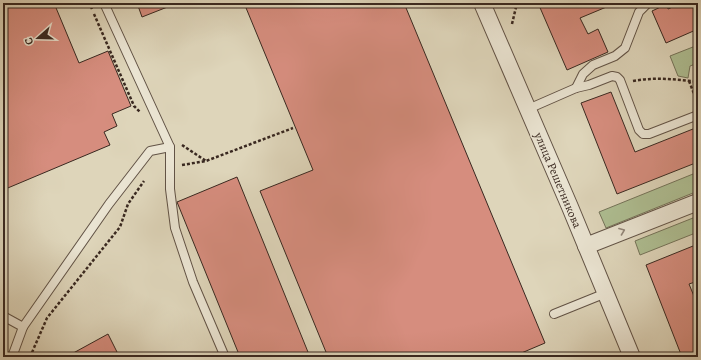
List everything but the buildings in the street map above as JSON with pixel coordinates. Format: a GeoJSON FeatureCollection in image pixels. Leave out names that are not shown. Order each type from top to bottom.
{"type":"FeatureCollection","features":[{"type":"Feature","properties":{"kind":"street","name":"улица Решетникова"},"geometry":{"type":"LineString","coordinates":[[482,3],[632,357]]}},
{"type":"Feature","properties":{"kind":"street"},"geometry":{"type":"LineString","coordinates":[[586,246],[698,202]]}},
{"type":"Feature","properties":{"kind":"lane"},"geometry":{"type":"LineString","coordinates":[[104,3],[170,148],[170,189],[175,228],[193,282],[225,357]]}},
{"type":"Feature","properties":{"kind":"lane"},"geometry":{"type":"LineString","coordinates":[[576,88],[583,74],[593,65],[616,56],[625,48],[639,12],[648,3]]}},
{"type":"Feature","properties":{"kind":"lane"},"geometry":{"type":"LineString","coordinates":[[528,109],[576,88],[589,85],[612,76],[616,77],[621,83],[639,130],[644,134],[649,134],[698,115]]}},
{"type":"Feature","properties":{"kind":"lane"},"geometry":{"type":"LineString","coordinates":[[12,357],[23,327],[105,211],[150,151],[170,148]]}},
{"type":"Feature","properties":{"kind":"lane"},"geometry":{"type":"LineString","coordinates":[[554,314],[606,293]]}},
{"type":"Feature","properties":{"kind":"lane"},"geometry":{"type":"LineString","coordinates":[[3,316],[23,327]]}},
{"type":"Feature","properties":{"kind":"path"},"geometry":{"type":"LineString","coordinates":[[512,24],[517,3]]}},
{"type":"Feature","properties":{"kind":"path"},"geometry":{"type":"LineString","coordinates":[[621,83],[647,78],[678,79],[698,82]]}},
{"type":"Feature","properties":{"kind":"path"},"geometry":{"type":"LineString","coordinates":[[688,81],[698,104]]}},
{"type":"Feature","properties":{"kind":"path"},"geometry":{"type":"LineString","coordinates":[[170,167],[206,161],[293,128]]}},
{"type":"Feature","properties":{"kind":"path"},"geometry":{"type":"LineString","coordinates":[[30,357],[47,318],[120,227],[128,204],[147,178]]}},
{"type":"Feature","properties":{"kind":"green space"},"geometry":{"type":"Polygon","coordinates":[[[698,45],[698,63],[690,66],[688,78],[678,76],[670,56],[698,45]]]}},
{"type":"Feature","properties":{"kind":"green space"},"geometry":{"type":"Polygon","coordinates":[[[698,172],[698,191],[606,228],[599,212],[698,172]]]}},
{"type":"Feature","properties":{"kind":"green space"},"geometry":{"type":"Polygon","coordinates":[[[698,216],[698,232],[640,255],[635,241],[698,216]]]}}]}
